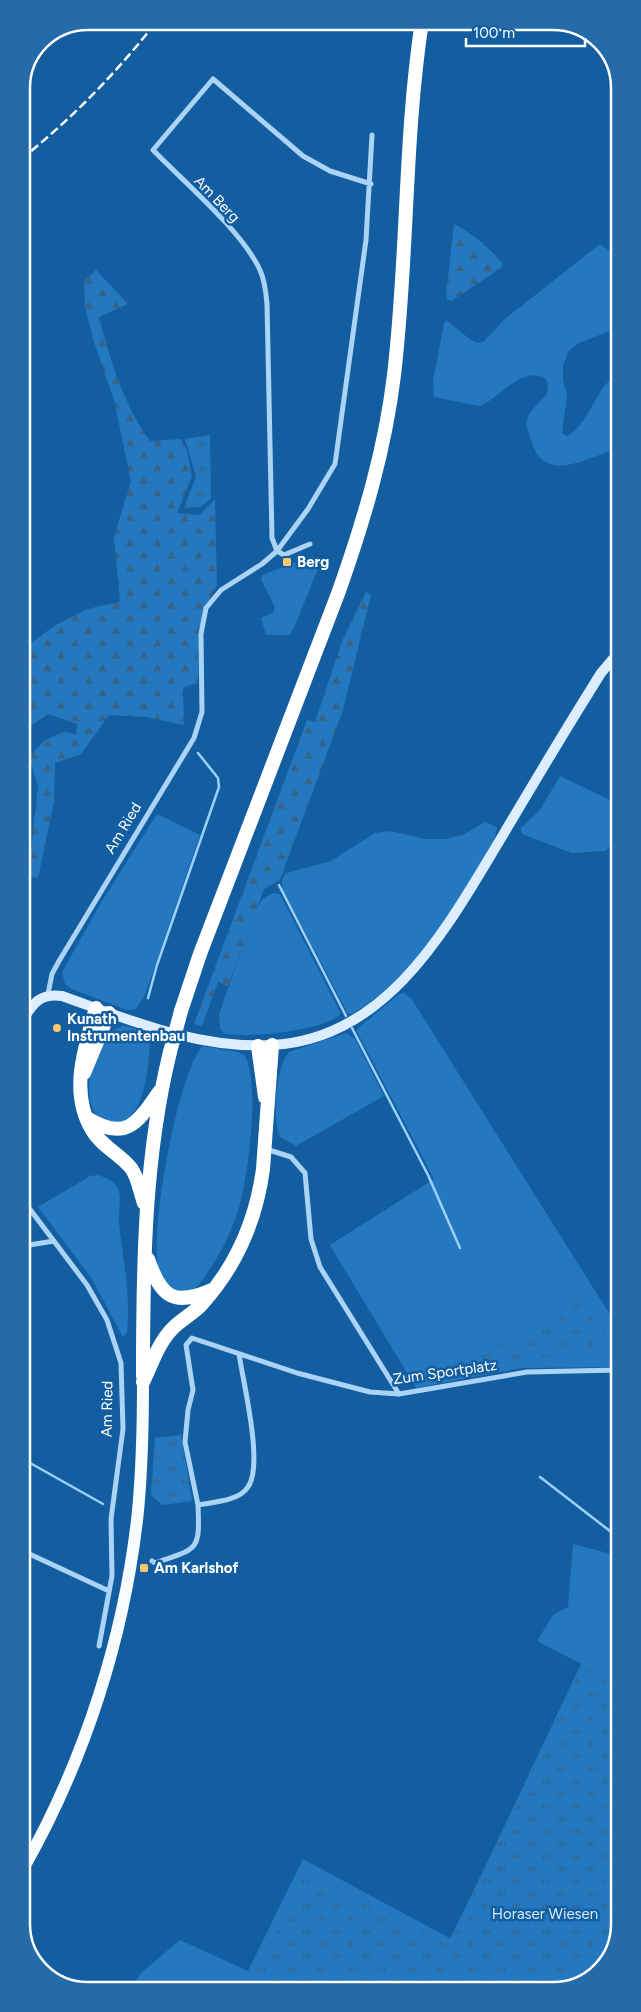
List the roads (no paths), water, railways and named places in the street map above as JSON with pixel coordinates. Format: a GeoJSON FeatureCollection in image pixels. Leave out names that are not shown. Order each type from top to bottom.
{"type":"FeatureCollection","features":[{"type":"Feature","properties":{"kind":"highway"},"geometry":{"type":"LineString","coordinates":[[144,1382],[144,1250],[146,1213],[153,1140],[170,1052],[181,1011],[206,938],[339,591],[360,530],[376,474],[388,416],[397,347],[410,135],[421,30]]}},
{"type":"Feature","properties":{"kind":"highway"},"geometry":{"type":"LineString","coordinates":[[103,1010],[80,1061],[81,1100],[92,1131],[124,1160],[134,1174],[146,1213]]}},
{"type":"Feature","properties":{"kind":"highway"},"geometry":{"type":"LineString","coordinates":[[144,1382],[166,1336],[201,1305],[229,1270],[248,1231],[260,1188],[265,1149],[268,1105],[265,1046]]}},
{"type":"Feature","properties":{"kind":"highway"},"geometry":{"type":"LineString","coordinates":[[87,1118],[104,1128],[125,1128],[138,1121],[162,1088]]}},
{"type":"Feature","properties":{"kind":"highway"},"geometry":{"type":"LineString","coordinates":[[144,1250],[158,1284],[169,1295],[176,1298],[190,1299],[212,1290]]}},
{"type":"Feature","properties":{"kind":"main road"},"geometry":{"type":"LineString","coordinates":[[30,1856],[49,1819],[75,1760],[100,1692],[114,1640],[130,1565],[138,1511],[144,1382]]}},
{"type":"Feature","properties":{"kind":"street","name":"Am Berg"},"geometry":{"type":"LineString","coordinates":[[277,551],[272,538],[267,304],[264,281],[248,250],[153,150],[213,79],[303,156],[330,171],[371,184]]}},
{"type":"Feature","properties":{"kind":"street"},"geometry":{"type":"LineString","coordinates":[[310,544],[284,555],[277,551],[308,510],[335,464],[366,240],[371,184],[372,135]]}},
{"type":"Feature","properties":{"kind":"street","name":"Am Ried"},"geometry":{"type":"LineString","coordinates":[[30,1011],[41,998],[48,994],[49,984],[59,961],[194,738],[202,712],[201,634],[206,608],[220,590],[262,564],[277,551]]}},
{"type":"Feature","properties":{"kind":"street"},"geometry":{"type":"LineString","coordinates":[[48,994],[62,996],[161,1030],[191,1038],[265,1046],[305,1041],[351,1022],[385,998],[419,964],[450,920],[588,694],[611,663]]}},
{"type":"Feature","properties":{"kind":"street"},"geometry":{"type":"LineString","coordinates":[[265,1149],[292,1157],[305,1173],[311,1239],[320,1267],[399,1394]]}},
{"type":"Feature","properties":{"kind":"street","name":"Am Ried"},"geometry":{"type":"LineString","coordinates":[[30,1209],[98,1304],[114,1337],[121,1363],[123,1429],[111,1519],[112,1563],[109,1592],[98,1646]]}},
{"type":"Feature","properties":{"kind":"street"},"geometry":{"type":"LineString","coordinates":[[30,1245],[54,1240]]}},
{"type":"Feature","properties":{"kind":"street","name":"Zum Sportplatz"},"geometry":{"type":"LineString","coordinates":[[198,1505],[184,1442],[188,1410],[193,1390],[186,1345],[192,1338],[297,1373],[370,1392],[399,1394],[527,1372],[611,1370]]}},
{"type":"Feature","properties":{"kind":"street"},"geometry":{"type":"LineString","coordinates":[[152,1561],[156,1563],[189,1551],[196,1545],[200,1536],[198,1505],[236,1497],[248,1487],[255,1470],[254,1452],[238,1354]]}},
{"type":"Feature","properties":{"kind":"street"},"geometry":{"type":"LineString","coordinates":[[30,1554],[109,1592]]}},
{"type":"Feature","properties":{"kind":"waterway"},"geometry":{"type":"LineString","coordinates":[[148,998],[157,965],[219,787],[218,778],[198,753]]}},
{"type":"Feature","properties":{"kind":"waterway"},"geometry":{"type":"LineString","coordinates":[[279,885],[346,1016]]}},
{"type":"Feature","properties":{"kind":"waterway"},"geometry":{"type":"LineString","coordinates":[[352,1028],[428,1175],[460,1248]]}},
{"type":"Feature","properties":{"kind":"waterway"},"geometry":{"type":"LineString","coordinates":[[30,1463],[103,1504]]}},
{"type":"Feature","properties":{"kind":"waterway"},"geometry":{"type":"LineString","coordinates":[[540,1477],[611,1532]]}},
{"type":"Feature","properties":{"kind":"railway"},"geometry":{"type":"LineString","coordinates":[[30,152],[93,94],[149,30]]}},
{"type":"Feature","properties":{"kind":"place","name":"Berg"},"geometry":{"type":"Point","coordinates":[287,562]}},
{"type":"Feature","properties":{"kind":"place","name":"Kunath Instrumentenbau"},"geometry":{"type":"Point","coordinates":[57,1028]}},
{"type":"Feature","properties":{"kind":"place","name":"Am Karlshof"},"geometry":{"type":"Point","coordinates":[144,1568]}},
{"type":"Feature","properties":{"kind":"park label","name":"Horaser Wiesen"},"geometry":{"type":"Point","coordinates":[545,1914]}}]}
